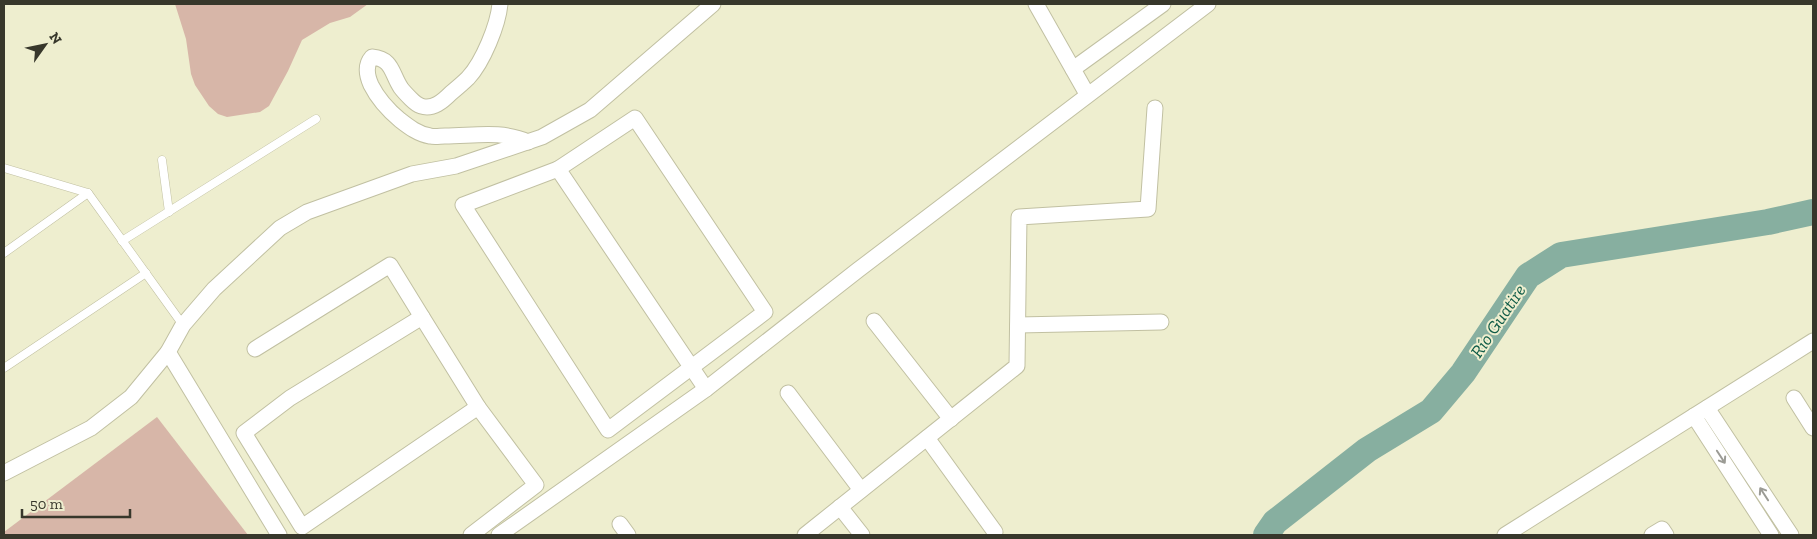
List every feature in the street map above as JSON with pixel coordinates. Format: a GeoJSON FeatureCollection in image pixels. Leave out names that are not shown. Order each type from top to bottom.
{"type":"FeatureCollection","features":[{"type":"Feature","properties":{"kind":"street"},"geometry":{"type":"LineString","coordinates":[[500,4],[487,44],[470,76],[443,101],[435,105],[421,106],[413,101],[402,90],[387,62],[380,58],[372,56],[368,60],[368,80],[382,103],[412,130],[430,136],[484,134],[517,137],[528,142]]}},
{"type":"Feature","properties":{"kind":"street"},"geometry":{"type":"LineString","coordinates":[[4,473],[92,428],[131,397],[168,352],[183,325],[214,289],[280,228],[307,212],[412,174],[456,166],[542,138],[590,110],[712,4]]}},
{"type":"Feature","properties":{"kind":"street"},"geometry":{"type":"LineString","coordinates":[[1036,4],[1087,94]]}},
{"type":"Feature","properties":{"kind":"street"},"geometry":{"type":"LineString","coordinates":[[499,535],[706,389],[1087,94],[1208,4]]}},
{"type":"Feature","properties":{"kind":"street"},"geometry":{"type":"LineString","coordinates":[[1073,69],[1157,5]]}},
{"type":"Feature","properties":{"kind":"street"},"geometry":{"type":"LineString","coordinates":[[804,535],[1017,366],[1019,218],[1148,209],[1155,108]]}},
{"type":"Feature","properties":{"kind":"street"},"geometry":{"type":"LineString","coordinates":[[635,118],[765,312],[608,430],[463,205],[558,169],[635,118]]}},
{"type":"Feature","properties":{"kind":"street"},"geometry":{"type":"LineString","coordinates":[[558,169],[706,389]]}},
{"type":"Feature","properties":{"kind":"street"},"geometry":{"type":"LineString","coordinates":[[255,349],[390,265],[478,406],[536,485],[471,535]]}},
{"type":"Feature","properties":{"kind":"street"},"geometry":{"type":"LineString","coordinates":[[422,317],[290,398],[244,433],[296,531],[478,406]]}},
{"type":"Feature","properties":{"kind":"street"},"geometry":{"type":"LineString","coordinates":[[874,321],[951,419]]}},
{"type":"Feature","properties":{"kind":"street"},"geometry":{"type":"LineString","coordinates":[[1018,325],[1162,322]]}},
{"type":"Feature","properties":{"kind":"street"},"geometry":{"type":"LineString","coordinates":[[1505,535],[1813,341]]}},
{"type":"Feature","properties":{"kind":"street"},"geometry":{"type":"LineString","coordinates":[[168,352],[279,535]]}},
{"type":"Feature","properties":{"kind":"street"},"geometry":{"type":"LineString","coordinates":[[788,393],[862,490]]}},
{"type":"Feature","properties":{"kind":"street"},"geometry":{"type":"LineString","coordinates":[[1794,398],[1813,428]]}},
{"type":"Feature","properties":{"kind":"street"},"geometry":{"type":"LineString","coordinates":[[1707,408],[1791,535]]}},
{"type":"Feature","properties":{"kind":"street"},"geometry":{"type":"LineString","coordinates":[[1694,416],[1771,535]]}},
{"type":"Feature","properties":{"kind":"street"},"geometry":{"type":"LineString","coordinates":[[927,438],[995,532]]}},
{"type":"Feature","properties":{"kind":"street"},"geometry":{"type":"LineString","coordinates":[[840,507],[862,535]]}},
{"type":"Feature","properties":{"kind":"street"},"geometry":{"type":"LineString","coordinates":[[1652,535],[1662,529],[1666,535]]}},
{"type":"Feature","properties":{"kind":"lane"},"geometry":{"type":"LineString","coordinates":[[122,241],[316,119]]}},
{"type":"Feature","properties":{"kind":"lane"},"geometry":{"type":"LineString","coordinates":[[162,160],[169,212]]}},
{"type":"Feature","properties":{"kind":"lane"},"geometry":{"type":"LineString","coordinates":[[4,168],[88,193],[183,325]]}},
{"type":"Feature","properties":{"kind":"lane"},"geometry":{"type":"LineString","coordinates":[[4,252],[88,193]]}},
{"type":"Feature","properties":{"kind":"lane"},"geometry":{"type":"LineString","coordinates":[[4,368],[146,273]]}},
{"type":"Feature","properties":{"kind":"shaded area"},"geometry":{"type":"Polygon","coordinates":[[[175,4],[368,4],[350,17],[330,23],[302,40],[269,106],[260,112],[227,117],[218,114],[209,106],[195,85],[191,74],[186,39],[175,4]]]}},
{"type":"Feature","properties":{"kind":"shaded area"},"geometry":{"type":"Polygon","coordinates":[[[157,417],[248,535],[4,535],[4,532],[157,417]]]}},
{"type":"Feature","properties":{"kind":"waterway","name":"Río Guatire"},"geometry":{"type":"LineString","coordinates":[[1266,535],[1275,522],[1367,450],[1431,411],[1463,373],[1528,276],[1561,255],[1768,222],[1813,212]]}}]}
